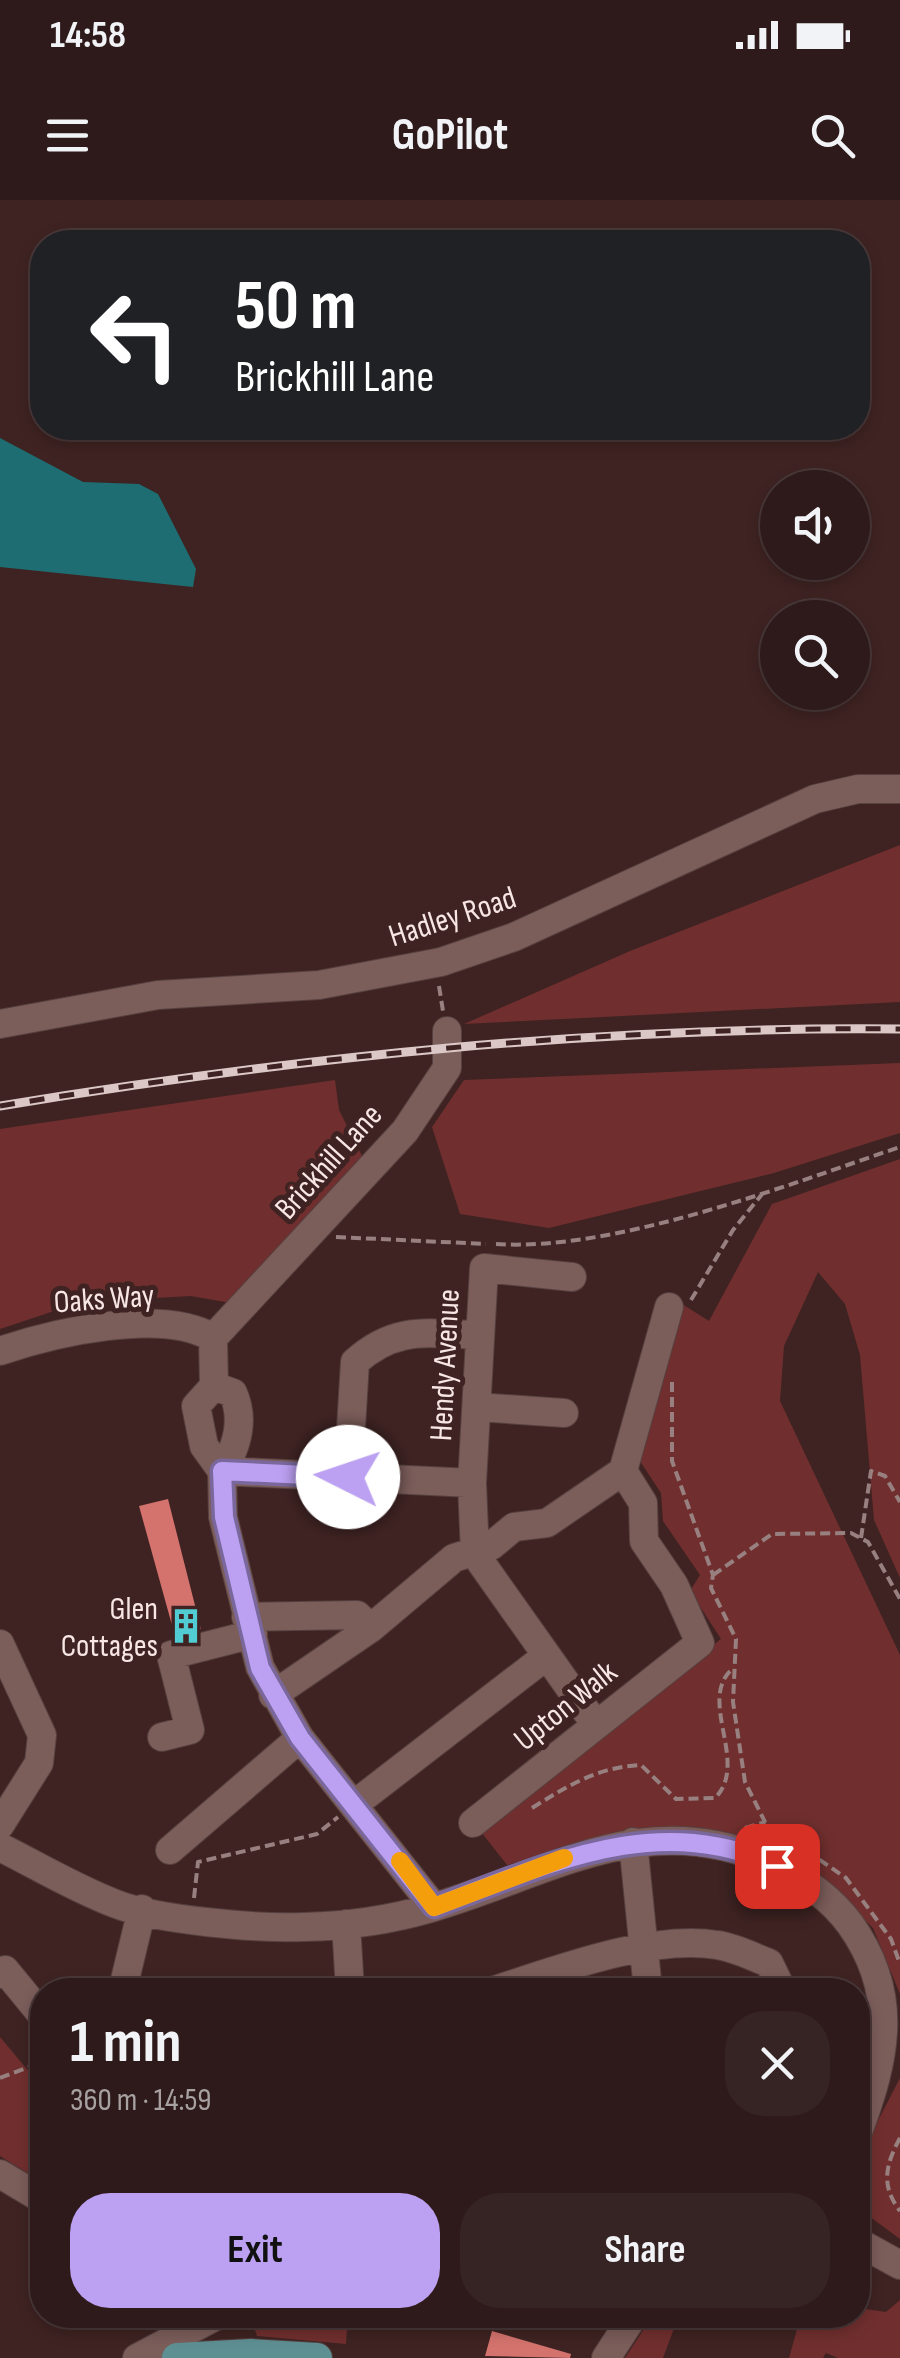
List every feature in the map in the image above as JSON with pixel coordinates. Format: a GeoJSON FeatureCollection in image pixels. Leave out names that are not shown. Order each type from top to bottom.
{"type":"FeatureCollection","features":[{"type":"Feature","properties":{"kind":"main road"},"geometry":{"type":"LineString","coordinates":[[177,2358],[199,2354],[317,2358]]}},
{"type":"Feature","properties":{"kind":"street","name":"Hadley Road"},"geometry":{"type":"LineString","coordinates":[[0,1024],[158,995],[319,985],[435,964],[514,936],[816,799],[858,788],[900,789]]}},
{"type":"Feature","properties":{"kind":"street","name":"Brickhill Lane"},"geometry":{"type":"LineString","coordinates":[[213,1338],[405,1130],[446,1068],[447,1030]]}},
{"type":"Feature","properties":{"kind":"street","name":"Hendy Avenue"},"geometry":{"type":"LineString","coordinates":[[475,1554],[472,1483],[484,1268],[572,1277]]}},
{"type":"Feature","properties":{"kind":"street"},"geometry":{"type":"LineString","coordinates":[[273,1695],[371,1628],[454,1558],[475,1554],[514,1527],[546,1523],[622,1471],[678,1312]]}},
{"type":"Feature","properties":{"kind":"street","name":"Oaks Way"},"geometry":{"type":"LineString","coordinates":[[0,1351],[50,1334],[140,1325],[201,1331],[213,1338]]}},
{"type":"Feature","properties":{"kind":"street"},"geometry":{"type":"LineString","coordinates":[[348,1477],[356,1362],[378,1342],[396,1334],[480,1335]]}},
{"type":"Feature","properties":{"kind":"street"},"geometry":{"type":"LineString","coordinates":[[213,1338],[214,1386],[196,1406],[204,1446],[222,1471],[224,1517],[260,1668],[300,1738],[356,1803],[434,1907]]}},
{"type":"Feature","properties":{"kind":"street"},"geometry":{"type":"LineString","coordinates":[[214,1386],[233,1392],[240,1407],[236,1448],[222,1471]]}},
{"type":"Feature","properties":{"kind":"street"},"geometry":{"type":"LineString","coordinates":[[477,1407],[564,1413]]}},
{"type":"Feature","properties":{"kind":"street"},"geometry":{"type":"LineString","coordinates":[[222,1471],[472,1483]]}},
{"type":"Feature","properties":{"kind":"street","name":"Upton Walk"},"geometry":{"type":"LineString","coordinates":[[474,1824],[700,1643],[674,1585],[644,1540],[643,1504],[622,1471]]}},
{"type":"Feature","properties":{"kind":"street"},"geometry":{"type":"LineString","coordinates":[[475,1554],[596,1724]]}},
{"type":"Feature","properties":{"kind":"street"},"geometry":{"type":"LineString","coordinates":[[162,1737],[190,1730],[170,1654],[250,1625],[358,1615],[371,1628]]}},
{"type":"Feature","properties":{"kind":"street"},"geometry":{"type":"LineString","coordinates":[[0,1644],[42,1735],[38,1763],[3,1813]]}},
{"type":"Feature","properties":{"kind":"street"},"geometry":{"type":"LineString","coordinates":[[356,1803],[545,1657]]}},
{"type":"Feature","properties":{"kind":"street"},"geometry":{"type":"LineString","coordinates":[[170,1850],[300,1738]]}},
{"type":"Feature","properties":{"kind":"street"},"geometry":{"type":"LineString","coordinates":[[633,1842],[647,1978]]}},
{"type":"Feature","properties":{"kind":"street"},"geometry":{"type":"LineString","coordinates":[[0,1847],[118,1905],[192,1918],[302,1927],[346,1924],[434,1907],[564,1858],[633,1842],[714,1842],[753,1854],[801,1878],[837,1907],[860,1938],[878,1976],[886,2036],[870,2100]]}},
{"type":"Feature","properties":{"kind":"street"},"geometry":{"type":"LineString","coordinates":[[126,1978],[142,1910]]}},
{"type":"Feature","properties":{"kind":"street"},"geometry":{"type":"LineString","coordinates":[[346,1924],[349,1978]]}},
{"type":"Feature","properties":{"kind":"street"},"geometry":{"type":"LineString","coordinates":[[533,1978],[602,1956],[720,1945],[769,1963],[776,1978]]}},
{"type":"Feature","properties":{"kind":"street"},"geometry":{"type":"LineString","coordinates":[[0,1974],[5,1970],[30,2000]]}},
{"type":"Feature","properties":{"kind":"street"},"geometry":{"type":"LineString","coordinates":[[0,2174],[30,2192]]}},
{"type":"Feature","properties":{"kind":"street"},"geometry":{"type":"LineString","coordinates":[[870,2248],[900,2264]]}},
{"type":"Feature","properties":{"kind":"street"},"geometry":{"type":"LineString","coordinates":[[136,2358],[193,2328]]}},
{"type":"Feature","properties":{"kind":"street"},"geometry":{"type":"LineString","coordinates":[[606,2358],[626,2328]]}},
{"type":"Feature","properties":{"kind":"path"},"geometry":{"type":"LineString","coordinates":[[435,964],[447,1030]]}},
{"type":"Feature","properties":{"kind":"path"},"geometry":{"type":"LineString","coordinates":[[306,1237],[518,1246],[608,1234],[763,1193],[900,1147]]}},
{"type":"Feature","properties":{"kind":"path"},"geometry":{"type":"LineString","coordinates":[[678,1312],[692,1299],[733,1230],[763,1193]]}},
{"type":"Feature","properties":{"kind":"path"},"geometry":{"type":"LineString","coordinates":[[672,1380],[672,1461],[713,1575],[711,1588],[736,1638],[733,1702],[744,1782],[756,1806],[778,1833],[846,1878],[892,1939],[900,1964]]}},
{"type":"Feature","properties":{"kind":"path"},"geometry":{"type":"LineString","coordinates":[[861,1538],[870,1471],[885,1476],[900,1502]]}},
{"type":"Feature","properties":{"kind":"path"},"geometry":{"type":"LineString","coordinates":[[713,1575],[772,1534],[851,1533],[868,1542],[900,1599]]}},
{"type":"Feature","properties":{"kind":"path"},"geometry":{"type":"LineString","coordinates":[[532,1808],[582,1777],[613,1766],[641,1765],[676,1799],[715,1798],[724,1788],[729,1768],[720,1690],[734,1667]]}},
{"type":"Feature","properties":{"kind":"path"},"geometry":{"type":"LineString","coordinates":[[192,1918],[198,1862],[316,1834],[356,1803]]}},
{"type":"Feature","properties":{"kind":"path"},"geometry":{"type":"LineString","coordinates":[[0,2078],[30,2067]]}},
{"type":"Feature","properties":{"kind":"path"},"geometry":{"type":"LineString","coordinates":[[900,2138],[886,2164],[890,2198],[900,2210]]}},
{"type":"Feature","properties":{"kind":"shaded area"},"geometry":{"type":"Polygon","coordinates":[[[900,845],[900,1002],[464,1024],[630,951],[900,845]]]}},
{"type":"Feature","properties":{"kind":"shaded area"},"geometry":{"type":"Polygon","coordinates":[[[900,1063],[900,1133],[774,1173],[549,1228],[460,1214],[432,1127],[464,1080],[900,1063]]]}},
{"type":"Feature","properties":{"kind":"shaded area"},"geometry":{"type":"Polygon","coordinates":[[[335,1080],[339,1110],[365,1162],[231,1303],[191,1296],[81,1302],[0,1329],[0,1129],[335,1080]]]}},
{"type":"Feature","properties":{"kind":"shaded area"},"geometry":{"type":"Polygon","coordinates":[[[900,1159],[900,1578],[874,1520],[860,1355],[845,1304],[818,1272],[784,1346],[780,1401],[900,1655],[900,1994],[873,1928],[804,1862],[715,1830],[639,1829],[507,1865],[478,1828],[721,1639],[690,1591],[700,1575],[663,1521],[661,1493],[640,1461],[682,1304],[709,1321],[772,1204],[900,1159]]]}},
{"type":"Feature","properties":{"kind":"shaded area"},"geometry":{"type":"Polygon","coordinates":[[[0,2037],[30,2073],[30,2175],[0,2156],[0,2037]]]}},
{"type":"Feature","properties":{"kind":"shaded area"},"geometry":{"type":"Polygon","coordinates":[[[900,2078],[900,2239],[870,2217],[870,2136],[900,2078]]]}},
{"type":"Feature","properties":{"kind":"shaded area"},"geometry":{"type":"Polygon","coordinates":[[[900,2300],[900,2358],[838,2358],[826,2353],[823,2358],[789,2358],[797,2328],[870,2328],[870,2310],[886,2312],[900,2300]]]}},
{"type":"Feature","properties":{"kind":"shaded area"},"geometry":{"type":"Polygon","coordinates":[[[254,2328],[347,2328],[346,2344],[257,2336],[254,2328]]]}},
{"type":"Feature","properties":{"kind":"shaded area"},"geometry":{"type":"Polygon","coordinates":[[[645,2328],[674,2328],[663,2358],[625,2358],[645,2328]]]}},
{"type":"Feature","properties":{"kind":"water"},"geometry":{"type":"Polygon","coordinates":[[[0,438],[83,482],[139,484],[158,494],[196,569],[193,587],[0,567],[0,438]]]}},
{"type":"Feature","properties":{"kind":"building"},"geometry":{"type":"Polygon","coordinates":[[[168,1499],[201,1629],[175,1636],[139,1506],[168,1499]]]}},
{"type":"Feature","properties":{"kind":"building"},"geometry":{"type":"Polygon","coordinates":[[[492,2331],[571,2354],[570,2358],[485,2356],[492,2331]]]}},
{"type":"Feature","properties":{"kind":"railway"},"geometry":{"type":"LineString","coordinates":[[0,1106],[224,1073],[448,1048],[674,1033],[900,1029]]}},
{"type":"Feature","properties":{"kind":"slow traffic"},"geometry":{"type":"LineString","coordinates":[[400,1861],[434,1907],[564,1858]]}},
{"type":"Feature","properties":{"kind":"place","name":"Glen Cottages"},"geometry":{"type":"Point","coordinates":[186,1626]}},
{"type":"Feature","properties":{"kind":"route"},"geometry":{"type":"LineString","coordinates":[[348,1477],[222,1471],[224,1517],[260,1668],[273,1695],[300,1738],[356,1803],[434,1907],[564,1858],[633,1842],[714,1842],[777,1866]]}}]}
